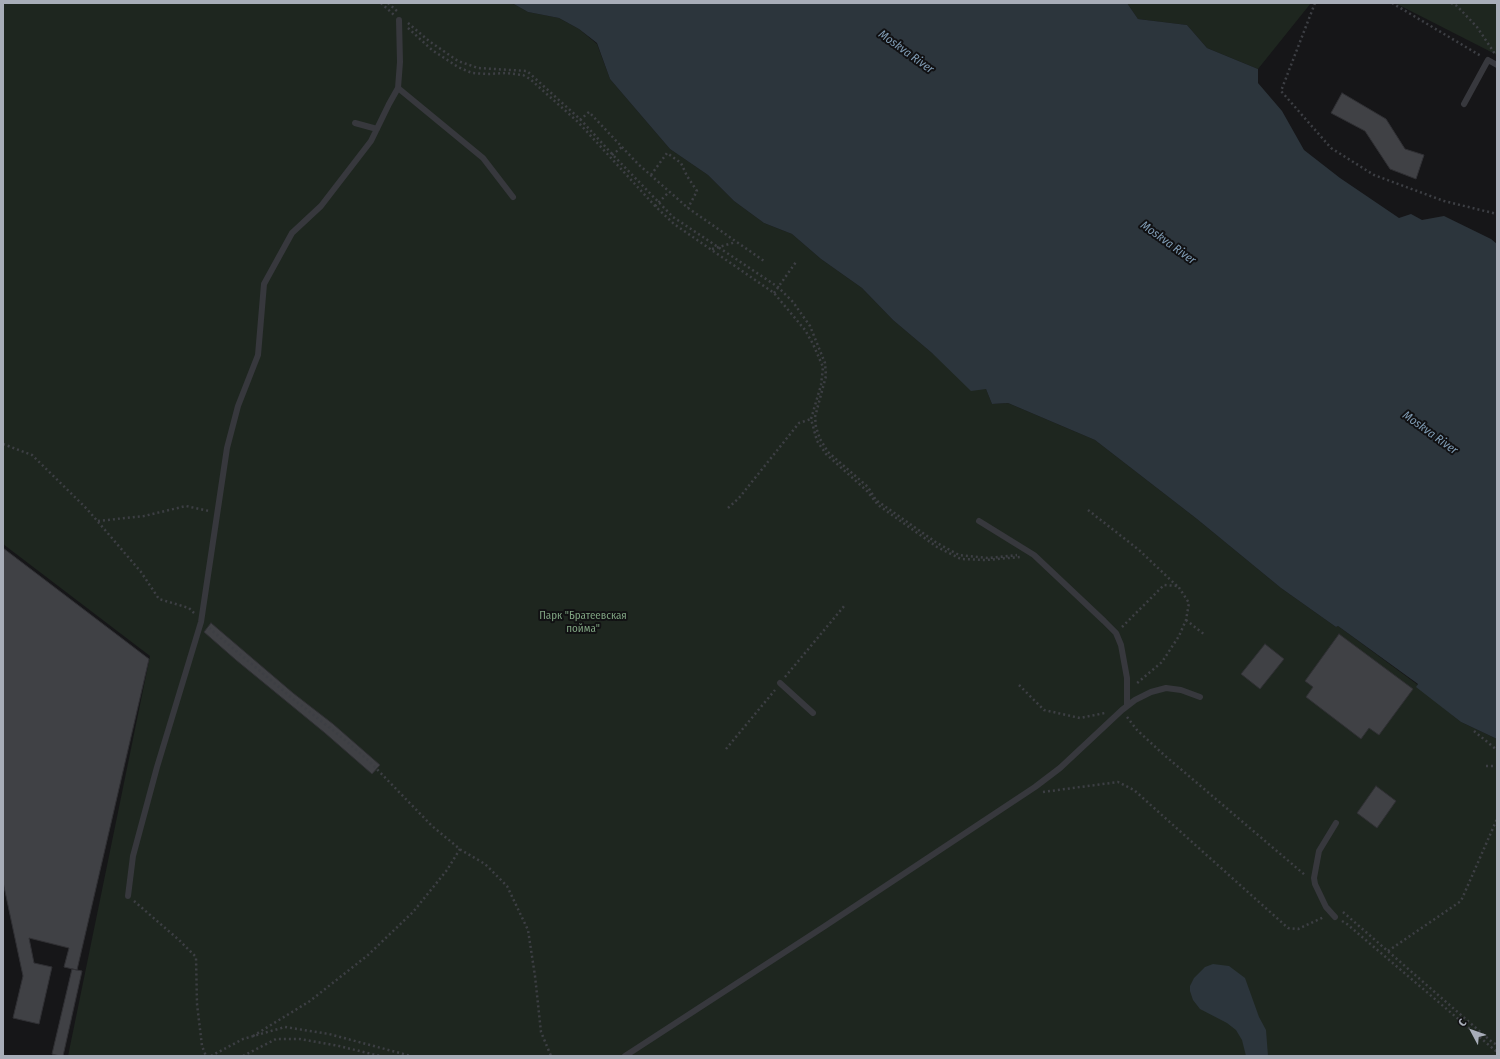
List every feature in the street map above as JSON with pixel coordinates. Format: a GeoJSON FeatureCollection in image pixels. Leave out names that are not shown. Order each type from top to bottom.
{"type":"FeatureCollection","features":[{"type":"Feature","properties":{"kind":"lane"},"geometry":{"type":"LineString","coordinates":[[128,896],[134,856],[149,797],[201,622],[227,448],[238,406],[258,355],[264,284],[292,233],[321,206],[371,141],[398,88],[401,19]]}},
{"type":"Feature","properties":{"kind":"lane"},"geometry":{"type":"LineString","coordinates":[[1464,104],[1488,60],[1497,65]]}},
{"type":"Feature","properties":{"kind":"lane"},"geometry":{"type":"LineString","coordinates":[[398,88],[483,158],[513,198]]}},
{"type":"Feature","properties":{"kind":"lane"},"geometry":{"type":"LineString","coordinates":[[355,123],[377,129]]}},
{"type":"Feature","properties":{"kind":"lane"},"geometry":{"type":"LineString","coordinates":[[979,521],[1032,554],[1116,633],[1127,678],[1124,708]]}},
{"type":"Feature","properties":{"kind":"lane"},"geometry":{"type":"LineString","coordinates":[[780,684],[813,713]]}},
{"type":"Feature","properties":{"kind":"lane"},"geometry":{"type":"LineString","coordinates":[[625,1056],[826,926],[1036,787],[1060,768],[1124,708],[1151,692],[1166,688],[1181,690],[1200,697]]}},
{"type":"Feature","properties":{"kind":"lane"},"geometry":{"type":"LineString","coordinates":[[1335,918],[1326,907],[1315,884],[1314,878],[1319,852],[1336,823]]}},
{"type":"Feature","properties":{"kind":"path"},"geometry":{"type":"LineString","coordinates":[[381,3],[429,41],[458,61],[478,68],[527,71],[580,121],[655,206],[674,224],[774,294],[805,330],[813,344],[823,368],[821,385],[811,419],[817,441],[826,454],[867,491],[878,505],[937,547],[961,558],[986,560],[1022,557]]}},
{"type":"Feature","properties":{"kind":"path"},"geometry":{"type":"LineString","coordinates":[[388,3],[399,13]]}},
{"type":"Feature","properties":{"kind":"path"},"geometry":{"type":"LineString","coordinates":[[1315,3],[1281,91],[1331,148],[1374,175],[1444,201],[1497,214]]}},
{"type":"Feature","properties":{"kind":"path"},"geometry":{"type":"LineString","coordinates":[[1392,3],[1488,60]]}},
{"type":"Feature","properties":{"kind":"path"},"geometry":{"type":"LineString","coordinates":[[1451,3],[1457,6],[1477,27],[1497,56]]}},
{"type":"Feature","properties":{"kind":"path"},"geometry":{"type":"LineString","coordinates":[[401,19],[414,35],[432,50],[458,67],[472,73],[506,73],[523,75],[530,79],[580,121]]}},
{"type":"Feature","properties":{"kind":"path"},"geometry":{"type":"LineString","coordinates":[[580,121],[590,112],[622,147],[688,208],[764,261]]}},
{"type":"Feature","properties":{"kind":"path"},"geometry":{"type":"LineString","coordinates":[[612,156],[622,147]]}},
{"type":"Feature","properties":{"kind":"path"},"geometry":{"type":"LineString","coordinates":[[651,175],[667,153],[681,163],[687,176],[697,191],[688,208]]}},
{"type":"Feature","properties":{"kind":"path"},"geometry":{"type":"LineString","coordinates":[[612,156],[673,217],[778,287],[793,302],[810,326],[825,363],[826,376],[815,417],[816,427],[820,439],[828,452],[868,487],[876,500],[937,543],[959,555],[988,558],[1032,554]]}},
{"type":"Feature","properties":{"kind":"path"},"geometry":{"type":"LineString","coordinates":[[655,206],[670,192]]}},
{"type":"Feature","properties":{"kind":"path"},"geometry":{"type":"LineString","coordinates":[[711,249],[736,242]]}},
{"type":"Feature","properties":{"kind":"path"},"geometry":{"type":"LineString","coordinates":[[774,294],[796,262]]}},
{"type":"Feature","properties":{"kind":"path"},"geometry":{"type":"LineString","coordinates":[[728,508],[739,498],[799,423],[811,419]]}},
{"type":"Feature","properties":{"kind":"path"},"geometry":{"type":"LineString","coordinates":[[3,444],[32,455],[87,509],[141,572],[159,599],[189,608],[201,622],[364,756],[432,826],[460,849],[485,864],[507,886],[528,930],[535,976],[540,1032],[551,1056]]}},
{"type":"Feature","properties":{"kind":"path"},"geometry":{"type":"LineString","coordinates":[[98,521],[144,516],[186,506],[217,513]]}},
{"type":"Feature","properties":{"kind":"path"},"geometry":{"type":"LineString","coordinates":[[1088,510],[1139,550],[1178,586],[1189,603],[1186,620],[1179,636],[1162,662],[1126,692]]}},
{"type":"Feature","properties":{"kind":"path"},"geometry":{"type":"LineString","coordinates":[[1116,633],[1164,585],[1178,586]]}},
{"type":"Feature","properties":{"kind":"path"},"geometry":{"type":"LineString","coordinates":[[1186,620],[1205,635]]}},
{"type":"Feature","properties":{"kind":"path"},"geometry":{"type":"LineString","coordinates":[[1019,685],[1044,710],[1080,718],[1108,712],[1102,718]]}},
{"type":"Feature","properties":{"kind":"path"},"geometry":{"type":"LineString","coordinates":[[1124,708],[1137,730],[1163,754],[1315,884]]}},
{"type":"Feature","properties":{"kind":"path"},"geometry":{"type":"LineString","coordinates":[[1474,732],[1497,750]]}},
{"type":"Feature","properties":{"kind":"path"},"geometry":{"type":"LineString","coordinates":[[1486,766],[1497,766]]}},
{"type":"Feature","properties":{"kind":"path"},"geometry":{"type":"LineString","coordinates":[[1036,787],[1039,792],[1043,792],[1118,782],[1134,790],[1288,928],[1298,929],[1325,916],[1335,918],[1347,924],[1497,1052]]}},
{"type":"Feature","properties":{"kind":"path"},"geometry":{"type":"LineString","coordinates":[[1388,951],[1461,901],[1497,819]]}},
{"type":"Feature","properties":{"kind":"path"},"geometry":{"type":"LineString","coordinates":[[253,1036],[310,1001],[368,955],[413,912],[446,870],[460,849]]}},
{"type":"Feature","properties":{"kind":"path"},"geometry":{"type":"LineString","coordinates":[[128,896],[179,940],[196,957],[197,1004],[202,1046],[206,1056]]}},
{"type":"Feature","properties":{"kind":"path"},"geometry":{"type":"LineString","coordinates":[[1339,908],[1497,1045]]}},
{"type":"Feature","properties":{"kind":"path"},"geometry":{"type":"LineString","coordinates":[[211,1056],[243,1039],[285,1028],[329,1034],[411,1056]]}},
{"type":"Feature","properties":{"kind":"path"},"geometry":{"type":"LineString","coordinates":[[243,1056],[276,1039],[300,1039],[380,1056]]}},
{"type":"Feature","properties":{"kind":"green space","name":"Парк \"Братеевская пойма\""},"geometry":{"type":"Polygon","coordinates":[[[3,3],[512,3],[528,12],[559,18],[579,29],[597,44],[610,79],[670,149],[708,175],[734,201],[764,223],[792,234],[821,259],[862,288],[893,320],[932,353],[986,389],[992,404],[1008,403],[1095,440],[1197,519],[1281,588],[1336,627],[1338,626],[1418,685],[1417,686],[1461,722],[1497,739],[1497,1056],[68,1056],[150,656],[3,544],[3,3]]]}},
{"type":"Feature","properties":{"kind":"green space"},"geometry":{"type":"Polygon","coordinates":[[[1127,3],[1311,3],[1258,69],[1207,48],[1187,25],[1138,19],[1127,3]]]}},
{"type":"Feature","properties":{"kind":"green space"},"geometry":{"type":"Polygon","coordinates":[[[1395,3],[1497,3],[1497,55],[1395,3]]]}},
{"type":"Feature","properties":{"kind":"water","name":"Moskva River"},"geometry":{"type":"Polygon","coordinates":[[[512,3],[1127,3],[1138,19],[1187,25],[1207,48],[1258,69],[1258,83],[1282,111],[1304,150],[1340,178],[1399,218],[1411,214],[1422,220],[1444,216],[1491,239],[1497,244],[1497,739],[1461,722],[1416,687],[1418,684],[1338,626],[1336,627],[1281,588],[1197,519],[1095,440],[1008,403],[992,404],[986,389],[971,391],[932,353],[893,320],[862,288],[821,259],[792,234],[764,223],[734,201],[708,175],[670,149],[610,79],[597,43],[579,29],[559,18],[528,12],[512,3]]]}},
{"type":"Feature","properties":{"kind":"water"},"geometry":{"type":"Polygon","coordinates":[[[1213,964],[1229,966],[1245,978],[1259,1017],[1266,1030],[1268,1056],[1246,1056],[1242,1040],[1236,1030],[1227,1023],[1200,1009],[1193,1000],[1190,986],[1194,978],[1205,967],[1213,964]]]}},
{"type":"Feature","properties":{"kind":"building"},"geometry":{"type":"Polygon","coordinates":[[[1342,93],[1386,119],[1405,149],[1424,155],[1416,179],[1390,169],[1365,131],[1331,113],[1342,93]]]}},
{"type":"Feature","properties":{"kind":"building"},"geometry":{"type":"Polygon","coordinates":[[[3,548],[149,659],[77,970],[64,967],[69,948],[29,938],[34,963],[52,967],[39,1024],[13,1018],[23,976],[3,882],[3,548]]]}},
{"type":"Feature","properties":{"kind":"building"},"geometry":{"type":"Polygon","coordinates":[[[211,623],[380,765],[372,774],[325,733],[236,660],[204,632],[211,623]]]}},
{"type":"Feature","properties":{"kind":"building"},"geometry":{"type":"Polygon","coordinates":[[[1339,634],[1413,689],[1379,735],[1369,728],[1361,739],[1306,697],[1313,687],[1305,681],[1339,634]]]}},
{"type":"Feature","properties":{"kind":"building"},"geometry":{"type":"Polygon","coordinates":[[[1265,644],[1284,659],[1260,689],[1241,674],[1265,644]]]}},
{"type":"Feature","properties":{"kind":"building"},"geometry":{"type":"Polygon","coordinates":[[[1376,786],[1396,801],[1377,828],[1357,813],[1376,786]]]}},
{"type":"Feature","properties":{"kind":"building"},"geometry":{"type":"Polygon","coordinates":[[[72,969],[82,971],[63,1056],[60,1056],[52,1054],[72,969]]]}}]}
